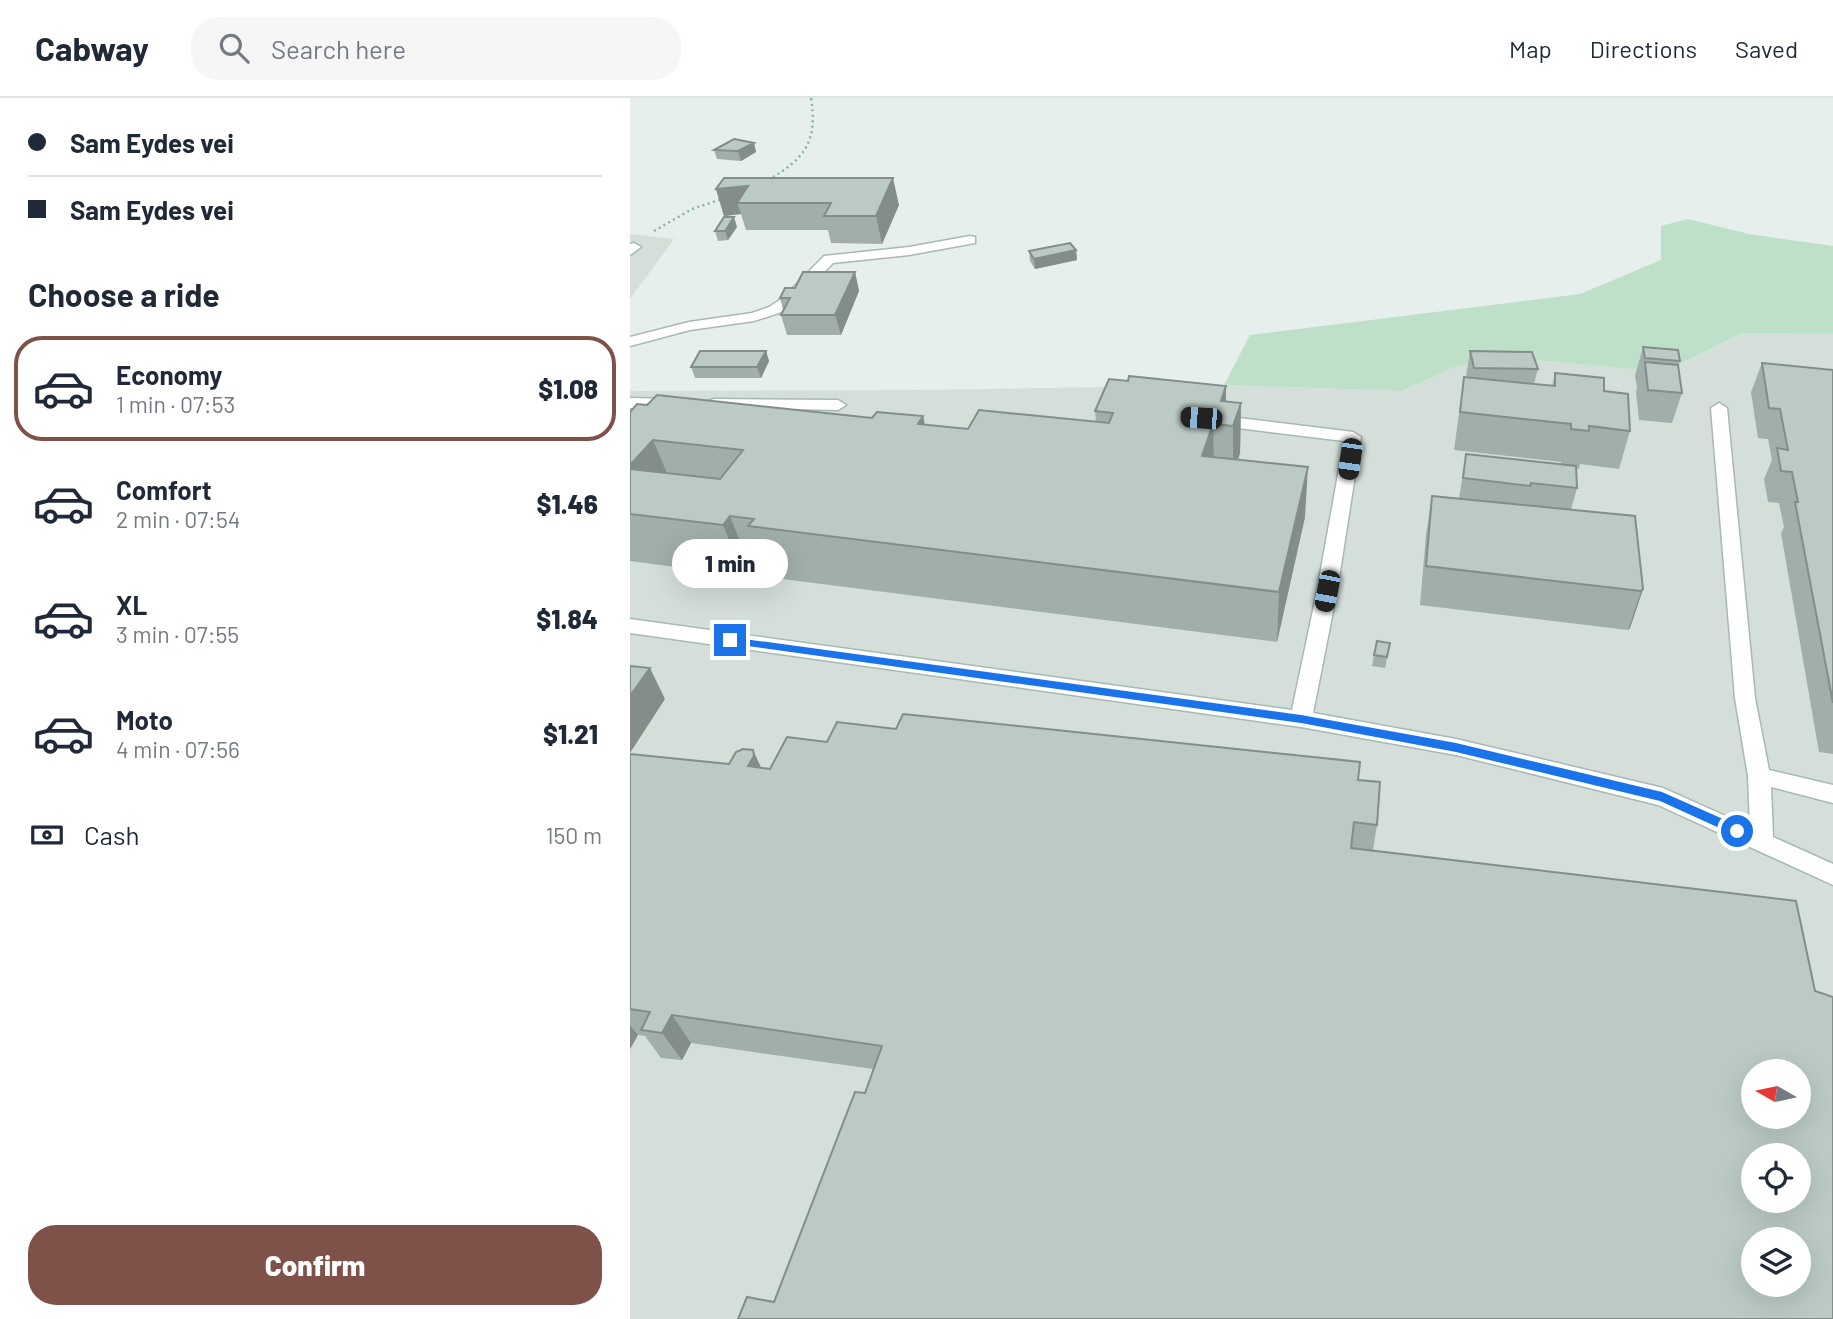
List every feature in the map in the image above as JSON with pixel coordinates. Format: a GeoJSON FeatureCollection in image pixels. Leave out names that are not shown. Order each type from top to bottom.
{"type":"FeatureCollection","features":[{"type":"Feature","properties":{"kind":"street"},"geometry":{"type":"LineString","coordinates":[[630,342],[689,326],[754,317],[774,310],[788,301],[829,259],[909,251],[970,240]]}},
{"type":"Feature","properties":{"kind":"street"},"geometry":{"type":"LineString","coordinates":[[630,403],[838,405]]}},
{"type":"Feature","properties":{"kind":"street"},"geometry":{"type":"LineString","coordinates":[[1719,408],[1745,698],[1759,776],[1762,842]]}},
{"type":"Feature","properties":{"kind":"street"},"geometry":{"type":"LineString","coordinates":[[1201,418],[1353,437],[1327,591],[1301,719]]}},
{"type":"Feature","properties":{"kind":"street"},"geometry":{"type":"LineString","coordinates":[[630,626],[1301,719],[1456,747],[1662,797],[1833,875]]}},
{"type":"Feature","properties":{"kind":"street"},"geometry":{"type":"LineString","coordinates":[[1759,776],[1833,794]]}},
{"type":"Feature","properties":{"kind":"path"},"geometry":{"type":"LineString","coordinates":[[759,185],[789,169],[806,150],[813,135],[816,118],[811,98]]}},
{"type":"Feature","properties":{"kind":"path"},"geometry":{"type":"LineString","coordinates":[[632,249],[665,223],[726,197]]}},
{"type":"Feature","properties":{"kind":"shaded area"},"geometry":{"type":"Polygon","coordinates":[[[630,234],[674,239],[630,299],[630,234]]]}},
{"type":"Feature","properties":{"kind":"shaded area"},"geometry":{"type":"Polygon","coordinates":[[[1742,333],[1833,334],[1833,1319],[630,1319],[630,391],[1224,385],[1401,391],[1457,366],[1514,358],[1664,372],[1742,333]]]}},
{"type":"Feature","properties":{"kind":"green space"},"geometry":{"type":"Polygon","coordinates":[[[1688,219],[1749,234],[1833,246],[1833,334],[1742,333],[1664,372],[1514,358],[1457,366],[1401,391],[1224,385],[1250,335],[1580,294],[1661,260],[1661,226],[1688,219]]]}},
{"type":"Feature","properties":{"kind":"building"},"geometry":{"type":"Polygon","coordinates":[[[734,139],[754,143],[738,151],[714,150],[734,139]]]}},
{"type":"Feature","properties":{"kind":"building"},"geometry":{"type":"Polygon","coordinates":[[[724,178],[893,178],[876,216],[824,216],[831,203],[737,203],[748,186],[716,189],[724,178]]]}},
{"type":"Feature","properties":{"kind":"building"},"geometry":{"type":"Polygon","coordinates":[[[724,217],[734,217],[725,231],[715,231],[724,217]]]}},
{"type":"Feature","properties":{"kind":"building"},"geometry":{"type":"Polygon","coordinates":[[[1070,243],[1076,250],[1034,259],[1029,251],[1070,243]]]}},
{"type":"Feature","properties":{"kind":"building"},"geometry":{"type":"Polygon","coordinates":[[[803,272],[855,272],[835,315],[781,315],[790,298],[780,298],[785,288],[795,288],[803,272]]]}},
{"type":"Feature","properties":{"kind":"building"},"geometry":{"type":"Polygon","coordinates":[[[1643,347],[1678,350],[1680,361],[1645,358],[1643,347]]]}},
{"type":"Feature","properties":{"kind":"building"},"geometry":{"type":"Polygon","coordinates":[[[700,351],[766,351],[757,367],[691,367],[700,351]]]}},
{"type":"Feature","properties":{"kind":"building"},"geometry":{"type":"Polygon","coordinates":[[[1470,351],[1532,352],[1538,369],[1474,368],[1470,351]]]}},
{"type":"Feature","properties":{"kind":"building"},"geometry":{"type":"Polygon","coordinates":[[[1645,362],[1678,365],[1682,393],[1648,390],[1645,362]]]}},
{"type":"Feature","properties":{"kind":"building"},"geometry":{"type":"Polygon","coordinates":[[[1762,363],[1833,370],[1833,703],[1795,502],[1798,502],[1792,472],[1781,471],[1777,448],[1788,450],[1780,409],[1769,408],[1762,363]]]}},
{"type":"Feature","properties":{"kind":"building"},"geometry":{"type":"Polygon","coordinates":[[[1555,373],[1604,378],[1604,391],[1628,394],[1630,431],[1589,426],[1589,431],[1571,429],[1571,424],[1460,412],[1464,377],[1555,386],[1555,373]]]}},
{"type":"Feature","properties":{"kind":"building"},"geometry":{"type":"Polygon","coordinates":[[[1129,376],[1226,386],[1221,401],[1241,403],[1233,426],[1213,424],[1202,456],[1308,467],[1279,592],[748,526],[754,519],[730,516],[723,525],[630,514],[630,469],[720,479],[743,450],[653,440],[630,465],[630,412],[637,404],[647,405],[657,395],[872,418],[877,412],[923,416],[918,424],[968,429],[979,410],[1109,423],[1113,413],[1095,411],[1109,379],[1128,381],[1129,376]]]}},
{"type":"Feature","properties":{"kind":"building"},"geometry":{"type":"Polygon","coordinates":[[[1466,454],[1576,466],[1577,488],[1531,483],[1530,486],[1463,478],[1466,454]]]}},
{"type":"Feature","properties":{"kind":"building"},"geometry":{"type":"Polygon","coordinates":[[[1432,496],[1635,516],[1643,589],[1641,591],[1426,566],[1432,496]]]}},
{"type":"Feature","properties":{"kind":"building"},"geometry":{"type":"Polygon","coordinates":[[[1377,641],[1390,643],[1387,657],[1374,655],[1377,641]]]}},
{"type":"Feature","properties":{"kind":"building"},"geometry":{"type":"Polygon","coordinates":[[[630,666],[650,668],[630,696],[630,666]]]}},
{"type":"Feature","properties":{"kind":"building"},"geometry":{"type":"Polygon","coordinates":[[[903,714],[1360,762],[1358,780],[1380,782],[1377,825],[1354,822],[1351,848],[1796,901],[1815,991],[1833,997],[1833,1319],[738,1319],[747,1297],[774,1302],[855,1092],[865,1093],[882,1046],[672,1015],[662,1033],[641,1030],[650,1012],[630,1009],[630,754],[729,764],[736,752],[743,749],[753,750],[754,756],[748,766],[770,769],[787,737],[827,742],[837,722],[896,729],[903,714]]]}},
{"type":"Feature","properties":{"kind":"route"},"geometry":{"type":"LineString","coordinates":[[730,640],[1301,719],[1456,747],[1662,797],[1737,831]]}}]}
